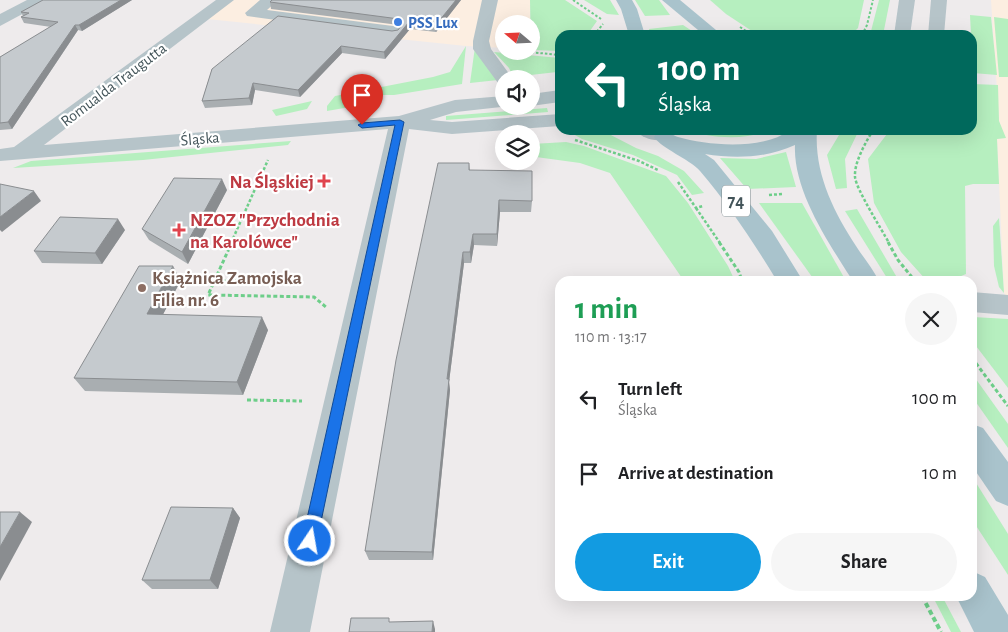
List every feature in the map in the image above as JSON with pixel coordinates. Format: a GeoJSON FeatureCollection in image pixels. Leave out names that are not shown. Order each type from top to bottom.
{"type":"FeatureCollection","features":[{"type":"Feature","properties":{"kind":"main road"},"geometry":{"type":"LineString","coordinates":[[624,0],[635,30]]}},
{"type":"Feature","properties":{"kind":"main road"},"geometry":{"type":"LineString","coordinates":[[670,0],[708,30]]}},
{"type":"Feature","properties":{"kind":"main road","name":"74"},"geometry":{"type":"LineString","coordinates":[[659,135],[682,147],[706,165],[764,237],[787,276]]}},
{"type":"Feature","properties":{"kind":"main road","name":"74"},"geometry":{"type":"LineString","coordinates":[[661,135],[702,148],[748,150],[787,142],[796,135]]}},
{"type":"Feature","properties":{"kind":"main road"},"geometry":{"type":"LineString","coordinates":[[806,135],[804,150],[819,197],[844,248],[863,276]]}},
{"type":"Feature","properties":{"kind":"main road"},"geometry":{"type":"LineString","coordinates":[[977,445],[1008,490]]}},
{"type":"Feature","properties":{"kind":"main road"},"geometry":{"type":"LineString","coordinates":[[977,599],[996,632]]}},
{"type":"Feature","properties":{"kind":"street"},"geometry":{"type":"LineString","coordinates":[[0,20],[38,0]]}},
{"type":"Feature","properties":{"kind":"street","name":"Romualda Traugutta"},"geometry":{"type":"LineString","coordinates":[[0,168],[10,154],[226,0]]}},
{"type":"Feature","properties":{"kind":"street"},"geometry":{"type":"LineString","coordinates":[[270,0],[254,13],[393,31]]}},
{"type":"Feature","properties":{"kind":"street"},"geometry":{"type":"LineString","coordinates":[[490,0],[481,41],[482,49],[497,70]]}},
{"type":"Feature","properties":{"kind":"street"},"geometry":{"type":"LineString","coordinates":[[903,30],[907,0]]}},
{"type":"Feature","properties":{"kind":"street"},"geometry":{"type":"LineString","coordinates":[[912,0],[939,2],[936,30]]}},
{"type":"Feature","properties":{"kind":"street"},"geometry":{"type":"LineString","coordinates":[[540,98],[555,97]]}},
{"type":"Feature","properties":{"kind":"street","name":"Śląska"},"geometry":{"type":"LineString","coordinates":[[400,122],[455,106],[495,103]]}},
{"type":"Feature","properties":{"kind":"street","name":"Śląska"},"geometry":{"type":"LineString","coordinates":[[10,154],[400,122],[452,128],[555,120]]}},
{"type":"Feature","properties":{"kind":"street"},"geometry":{"type":"LineString","coordinates":[[290,632],[400,122]]}},
{"type":"Feature","properties":{"kind":"street"},"geometry":{"type":"LineString","coordinates":[[977,302],[1008,305]]}},
{"type":"Feature","properties":{"kind":"path"},"geometry":{"type":"LineString","coordinates":[[574,0],[604,22],[598,30]]}},
{"type":"Feature","properties":{"kind":"path"},"geometry":{"type":"LineString","coordinates":[[864,30],[873,0]]}},
{"type":"Feature","properties":{"kind":"path"},"geometry":{"type":"LineString","coordinates":[[540,53],[555,55]]}},
{"type":"Feature","properties":{"kind":"path"},"geometry":{"type":"LineString","coordinates":[[870,135],[861,150],[855,176],[865,200],[898,260],[911,276]]}},
{"type":"Feature","properties":{"kind":"path"},"geometry":{"type":"LineString","coordinates":[[567,139],[583,141],[639,161],[661,172]]}},
{"type":"Feature","properties":{"kind":"path"},"geometry":{"type":"LineString","coordinates":[[269,158],[208,295],[314,297],[328,309]]}},
{"type":"Feature","properties":{"kind":"path"},"geometry":{"type":"LineString","coordinates":[[675,178],[740,276]]}},
{"type":"Feature","properties":{"kind":"path"},"geometry":{"type":"LineString","coordinates":[[761,196],[785,195]]}},
{"type":"Feature","properties":{"kind":"path"},"geometry":{"type":"LineString","coordinates":[[696,208],[705,206]]}},
{"type":"Feature","properties":{"kind":"path"},"geometry":{"type":"LineString","coordinates":[[214,281],[267,281]]}},
{"type":"Feature","properties":{"kind":"path"},"geometry":{"type":"LineString","coordinates":[[977,365],[1008,406]]}},
{"type":"Feature","properties":{"kind":"path"},"geometry":{"type":"LineString","coordinates":[[247,400],[303,401]]}},
{"type":"Feature","properties":{"kind":"path"},"geometry":{"type":"LineString","coordinates":[[925,601],[941,632]]}},
{"type":"Feature","properties":{"kind":"shaded area"},"geometry":{"type":"Polygon","coordinates":[[[233,0],[530,0],[530,15],[495,15],[495,48],[207,19],[233,0]]]}},
{"type":"Feature","properties":{"kind":"shaded area"},"geometry":{"type":"Polygon","coordinates":[[[991,0],[1008,0],[1008,299],[1004,293],[997,139],[1005,138],[999,121],[991,0]]]}},
{"type":"Feature","properties":{"kind":"green space"},"geometry":{"type":"Polygon","coordinates":[[[530,0],[565,0],[597,21],[591,30],[555,30],[555,51],[540,50],[540,15],[530,15],[530,0]]]}},
{"type":"Feature","properties":{"kind":"green space"},"geometry":{"type":"Polygon","coordinates":[[[584,0],[610,0],[619,15],[607,14],[584,0]]]}},
{"type":"Feature","properties":{"kind":"green space"},"geometry":{"type":"Polygon","coordinates":[[[635,0],[659,0],[670,15],[645,16],[635,0]]]}},
{"type":"Feature","properties":{"kind":"green space"},"geometry":{"type":"Polygon","coordinates":[[[710,0],[864,0],[856,30],[750,30],[726,14],[710,0]]]}},
{"type":"Feature","properties":{"kind":"green space"},"geometry":{"type":"Polygon","coordinates":[[[879,0],[890,0],[884,30],[871,30],[879,0]]]}},
{"type":"Feature","properties":{"kind":"green space"},"geometry":{"type":"Polygon","coordinates":[[[970,15],[991,17],[997,75],[977,73],[977,30],[971,30],[970,15]]]}},
{"type":"Feature","properties":{"kind":"green space"},"geometry":{"type":"Polygon","coordinates":[[[994,17],[1008,19],[1008,77],[999,77],[994,17]]]}},
{"type":"Feature","properties":{"kind":"green space"},"geometry":{"type":"Polygon","coordinates":[[[683,25],[690,30],[649,30],[683,25]]]}},
{"type":"Feature","properties":{"kind":"green space"},"geometry":{"type":"Polygon","coordinates":[[[466,46],[462,84],[394,95],[368,95],[351,99],[349,101],[350,107],[327,111],[327,106],[335,96],[450,72],[466,46]]]}},
{"type":"Feature","properties":{"kind":"green space"},"geometry":{"type":"Polygon","coordinates":[[[475,47],[495,76],[495,80],[470,83],[475,47]]]}},
{"type":"Feature","properties":{"kind":"green space"},"geometry":{"type":"Polygon","coordinates":[[[540,56],[555,58],[555,72],[540,74],[540,70],[510,70],[502,60],[540,60],[540,56]]]}},
{"type":"Feature","properties":{"kind":"green space"},"geometry":{"type":"Polygon","coordinates":[[[977,84],[998,85],[999,121],[1006,138],[997,139],[999,184],[973,184],[965,186],[966,274],[961,276],[923,276],[901,252],[874,203],[868,159],[886,135],[977,135],[977,84]]]}},
{"type":"Feature","properties":{"kind":"green space"},"geometry":{"type":"Polygon","coordinates":[[[312,101],[307,109],[276,116],[272,110],[312,101]]]}},
{"type":"Feature","properties":{"kind":"green space"},"geometry":{"type":"Polygon","coordinates":[[[547,108],[548,112],[540,113],[540,109],[547,108]]]}},
{"type":"Feature","properties":{"kind":"green space"},"geometry":{"type":"Polygon","coordinates":[[[495,112],[495,115],[510,115],[446,120],[446,116],[495,112]]]}},
{"type":"Feature","properties":{"kind":"green space"},"geometry":{"type":"Polygon","coordinates":[[[575,135],[611,135],[636,148],[658,156],[684,171],[704,193],[692,195],[677,175],[633,155],[575,135]]]}},
{"type":"Feature","properties":{"kind":"green space"},"geometry":{"type":"Polygon","coordinates":[[[703,135],[753,135],[737,137],[703,135]]]}},
{"type":"Feature","properties":{"kind":"green space"},"geometry":{"type":"Polygon","coordinates":[[[839,135],[857,135],[845,159],[847,188],[836,189],[827,155],[839,135]]]}},
{"type":"Feature","properties":{"kind":"green space"},"geometry":{"type":"Polygon","coordinates":[[[291,141],[288,145],[143,160],[13,168],[31,161],[291,141]]]}},
{"type":"Feature","properties":{"kind":"green space"},"geometry":{"type":"Polygon","coordinates":[[[566,142],[584,146],[666,176],[688,203],[733,276],[681,276],[610,173],[580,163],[540,158],[540,144],[566,142]]]}},
{"type":"Feature","properties":{"kind":"green space"},"geometry":{"type":"Polygon","coordinates":[[[786,152],[796,187],[747,189],[720,158],[756,159],[786,152]]]}},
{"type":"Feature","properties":{"kind":"green space"},"geometry":{"type":"Polygon","coordinates":[[[759,203],[802,203],[843,276],[811,276],[759,203]]]}},
{"type":"Feature","properties":{"kind":"green space"},"geometry":{"type":"Polygon","coordinates":[[[857,209],[896,276],[886,276],[845,211],[857,209]]]}},
{"type":"Feature","properties":{"kind":"green space"},"geometry":{"type":"Polygon","coordinates":[[[999,218],[1004,293],[999,287],[994,266],[993,226],[999,218]]]}},
{"type":"Feature","properties":{"kind":"green space"},"geometry":{"type":"Polygon","coordinates":[[[977,317],[1008,319],[1008,388],[977,347],[977,317]]]}},
{"type":"Feature","properties":{"kind":"green space"},"geometry":{"type":"Polygon","coordinates":[[[977,381],[1008,424],[1008,448],[977,404],[977,381]]]}},
{"type":"Feature","properties":{"kind":"green space"},"geometry":{"type":"Polygon","coordinates":[[[977,484],[1008,534],[1008,575],[977,527],[977,484]]]}},
{"type":"Feature","properties":{"kind":"green space"},"geometry":{"type":"Polygon","coordinates":[[[935,601],[945,601],[961,632],[951,632],[935,601]]]}},
{"type":"Feature","properties":{"kind":"building"},"geometry":{"type":"Polygon","coordinates":[[[43,0],[121,0],[79,25],[75,25],[8,122],[0,123],[0,57],[58,22],[21,17],[29,13],[21,12],[43,0]]]}},
{"type":"Feature","properties":{"kind":"building"},"geometry":{"type":"Polygon","coordinates":[[[272,0],[456,0],[435,26],[409,22],[384,52],[341,46],[298,90],[253,83],[249,98],[202,101],[212,69],[278,16],[392,31],[398,30],[402,25],[399,19],[270,2],[272,0]]]}},
{"type":"Feature","properties":{"kind":"building"},"geometry":{"type":"Polygon","coordinates":[[[438,163],[469,163],[469,170],[532,171],[532,201],[499,200],[497,234],[473,234],[470,252],[463,252],[447,379],[449,379],[432,552],[365,551],[396,360],[438,163]]]}},
{"type":"Feature","properties":{"kind":"building"},"geometry":{"type":"Polygon","coordinates":[[[174,178],[222,179],[182,252],[142,229],[174,178]]]}},
{"type":"Feature","properties":{"kind":"building"},"geometry":{"type":"Polygon","coordinates":[[[0,184],[34,191],[0,217],[0,184]]]}},
{"type":"Feature","properties":{"kind":"building"},"geometry":{"type":"Polygon","coordinates":[[[60,217],[118,219],[95,253],[34,251],[60,217]]]}},
{"type":"Feature","properties":{"kind":"building"},"geometry":{"type":"Polygon","coordinates":[[[139,266],[173,266],[147,314],[262,317],[237,382],[74,378],[139,266]]]}},
{"type":"Feature","properties":{"kind":"building"},"geometry":{"type":"Polygon","coordinates":[[[171,507],[233,508],[210,580],[142,580],[171,507]]]}},
{"type":"Feature","properties":{"kind":"building"},"geometry":{"type":"Polygon","coordinates":[[[0,512],[20,512],[0,547],[0,512]]]}},
{"type":"Feature","properties":{"kind":"building"},"geometry":{"type":"Polygon","coordinates":[[[351,618],[389,618],[389,622],[433,621],[432,632],[349,632],[351,618]]]}},
{"type":"Feature","properties":{"kind":"place","name":"PSS Lux"},"geometry":{"type":"Point","coordinates":[398,22]}},
{"type":"Feature","properties":{"kind":"place","name":"Na Śląskiej"},"geometry":{"type":"Point","coordinates":[324,181]}},
{"type":"Feature","properties":{"kind":"place","name":"NZOZ \"Przychodnia na Karolówce\""},"geometry":{"type":"Point","coordinates":[179,230]}},
{"type":"Feature","properties":{"kind":"place","name":"Książnica Zamojska Filia nr. 6"},"geometry":{"type":"Point","coordinates":[142,288]}},
{"type":"Feature","properties":{"kind":"route"},"geometry":{"type":"LineString","coordinates":[[310,541],[400,122],[362,125]]}}]}
